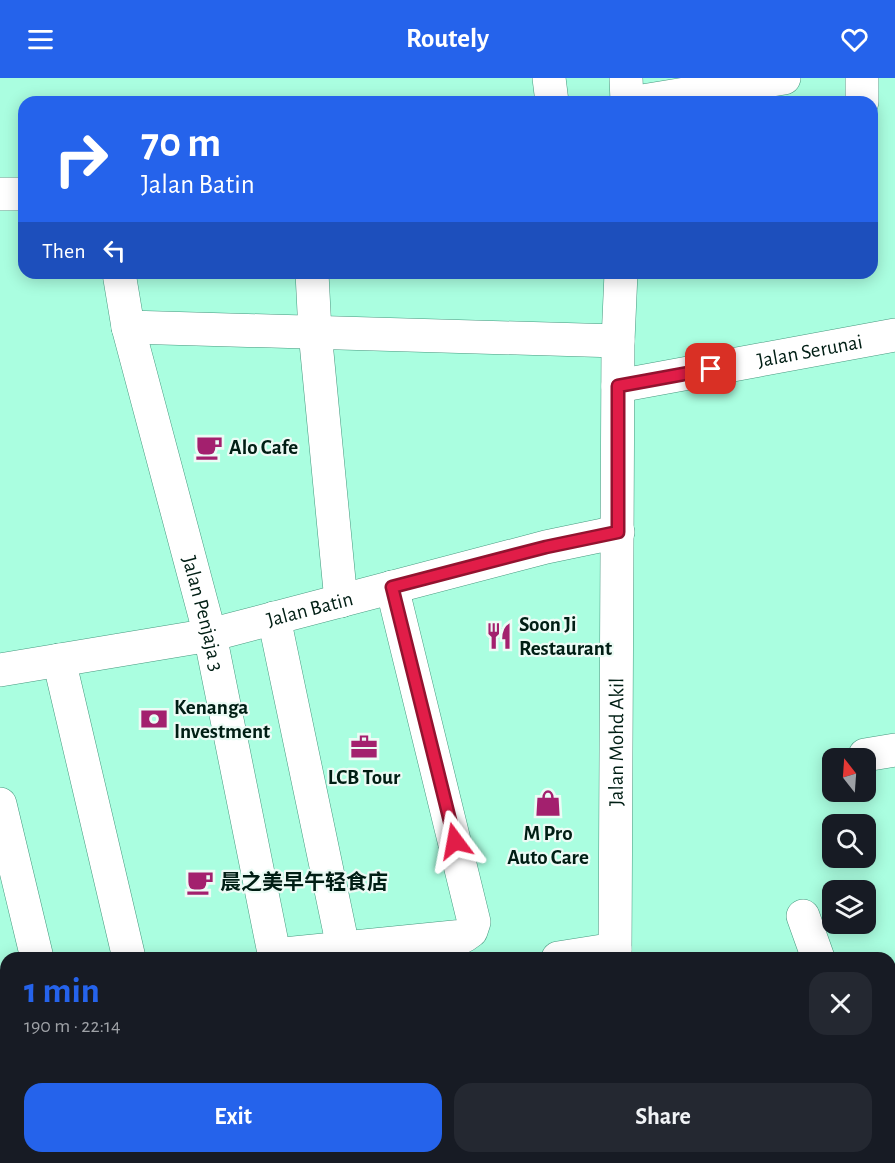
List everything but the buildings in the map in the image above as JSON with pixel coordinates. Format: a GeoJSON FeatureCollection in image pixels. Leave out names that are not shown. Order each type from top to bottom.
{"type":"FeatureCollection","features":[{"type":"Feature","properties":{"kind":"street"},"geometry":{"type":"LineString","coordinates":[[549,78],[551,96]]}},
{"type":"Feature","properties":{"kind":"street"},"geometry":{"type":"LineString","coordinates":[[626,78],[627,96]]}},
{"type":"Feature","properties":{"kind":"street"},"geometry":{"type":"LineString","coordinates":[[673,96],[784,78]]}},
{"type":"Feature","properties":{"kind":"street"},"geometry":{"type":"LineString","coordinates":[[862,78],[862,96]]}},
{"type":"Feature","properties":{"kind":"street"},"geometry":{"type":"LineString","coordinates":[[0,194],[18,194]]}},
{"type":"Feature","properties":{"kind":"street","name":"Jalan Penjaja 3"},"geometry":{"type":"LineString","coordinates":[[120,279],[128,327],[210,635],[273,952]]}},
{"type":"Feature","properties":{"kind":"street"},"geometry":{"type":"LineString","coordinates":[[312,279],[315,332],[340,601]]}},
{"type":"Feature","properties":{"kind":"street","name":"Jalan Mohd Akil"},"geometry":{"type":"LineString","coordinates":[[615,952],[618,341],[621,279]]}},
{"type":"Feature","properties":{"kind":"street"},"geometry":{"type":"LineString","coordinates":[[128,327],[618,341]]}},
{"type":"Feature","properties":{"kind":"street","name":"Jalan Serunai"},"geometry":{"type":"LineString","coordinates":[[618,386],[895,335]]}},
{"type":"Feature","properties":{"kind":"street","name":"Jalan Batin"},"geometry":{"type":"LineString","coordinates":[[0,669],[210,635],[546,547],[618,532]]}},
{"type":"Feature","properties":{"kind":"street"},"geometry":{"type":"LineString","coordinates":[[308,952],[343,947],[438,948],[471,931],[474,922],[392,587]]}},
{"type":"Feature","properties":{"kind":"street"},"geometry":{"type":"LineString","coordinates":[[274,618],[343,947]]}},
{"type":"Feature","properties":{"kind":"street"},"geometry":{"type":"LineString","coordinates":[[59,660],[128,952]]}},
{"type":"Feature","properties":{"kind":"street"},"geometry":{"type":"LineString","coordinates":[[0,804],[36,952]]}},
{"type":"Feature","properties":{"kind":"street"},"geometry":{"type":"LineString","coordinates":[[803,916],[816,952]]}},
{"type":"Feature","properties":{"kind":"place","name":"Alo Cafe"},"geometry":{"type":"Point","coordinates":[209,447]}},
{"type":"Feature","properties":{"kind":"place","name":"Soon Ji Restaurant"},"geometry":{"type":"Point","coordinates":[499,636]}},
{"type":"Feature","properties":{"kind":"place","name":"Kenanga Investment"},"geometry":{"type":"Point","coordinates":[154,719]}},
{"type":"Feature","properties":{"kind":"place","name":"LCB Tour"},"geometry":{"type":"Point","coordinates":[364,747]}},
{"type":"Feature","properties":{"kind":"place","name":"M Pro Auto Care"},"geometry":{"type":"Point","coordinates":[548,803]}},
{"type":"Feature","properties":{"kind":"place","name":"晨之美早午轻食店"},"geometry":{"type":"Point","coordinates":[200,882]}},
{"type":"Feature","properties":{"kind":"route"},"geometry":{"type":"LineString","coordinates":[[455,841],[392,587],[546,547],[618,532],[618,386],[711,369]]}}]}
